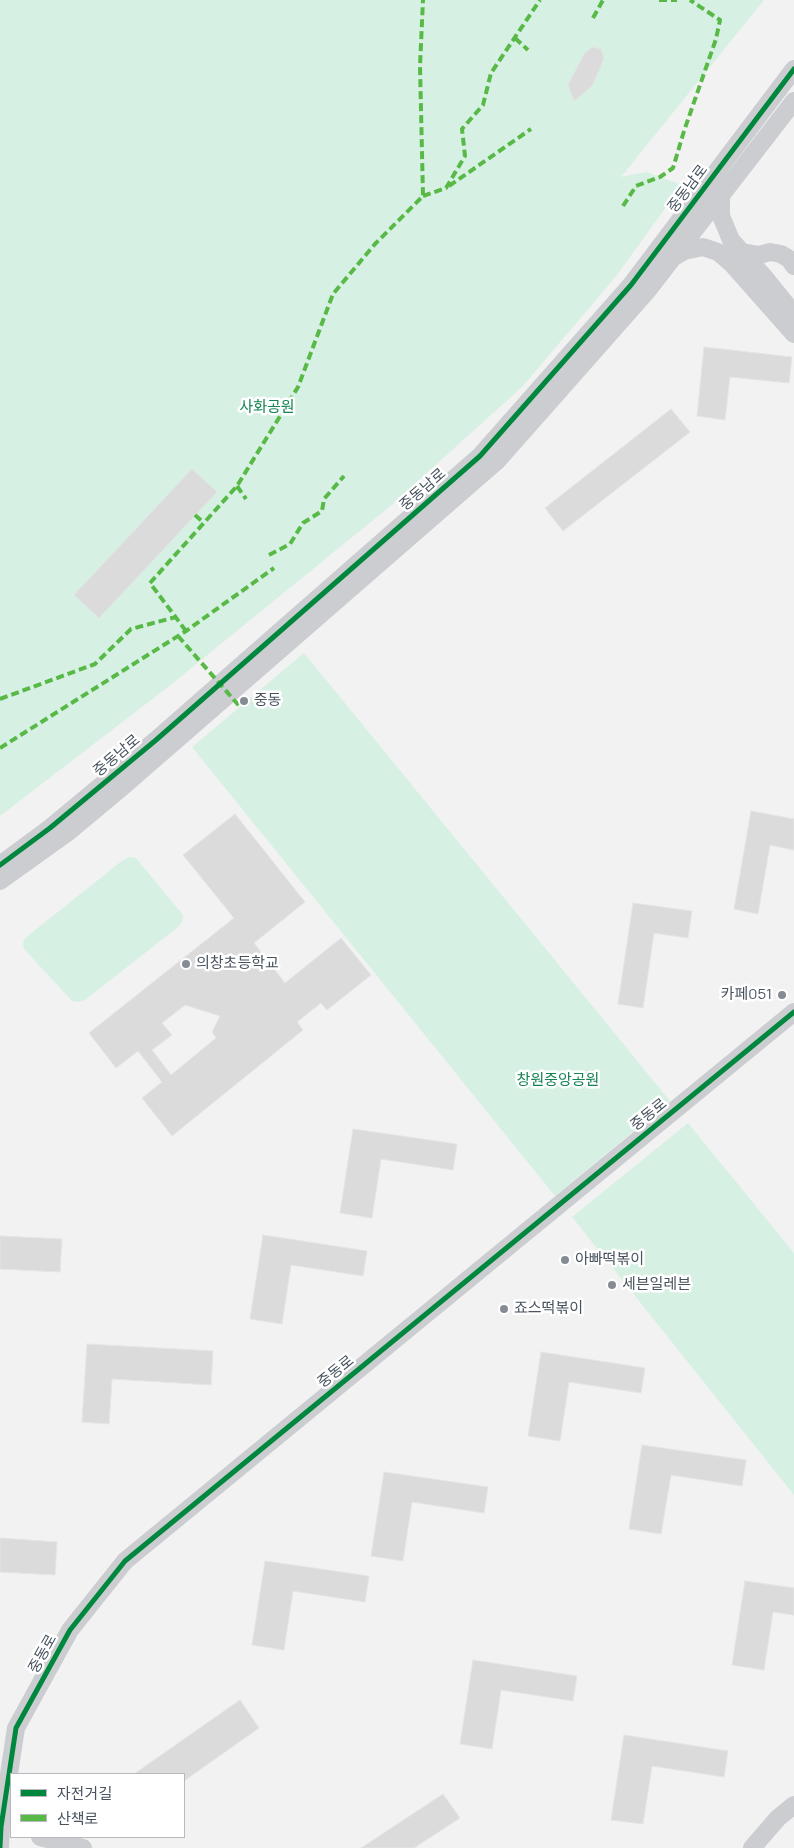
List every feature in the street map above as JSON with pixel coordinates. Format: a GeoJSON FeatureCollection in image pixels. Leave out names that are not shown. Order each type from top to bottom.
{"type":"FeatureCollection","features":[{"type":"Feature","properties":{"kind":"street","name":"중동남로"},"geometry":{"type":"LineString","coordinates":[[0,864],[50,828],[148,746],[480,456],[632,285],[794,69]]}},
{"type":"Feature","properties":{"kind":"street","name":"중동남로"},"geometry":{"type":"LineString","coordinates":[[0,881],[67,833],[101,805],[497,460],[648,290],[794,101]]}},
{"type":"Feature","properties":{"kind":"street"},"geometry":{"type":"LineString","coordinates":[[721,196],[721,216],[731,240],[792,311]]}},
{"type":"Feature","properties":{"kind":"street"},"geometry":{"type":"LineString","coordinates":[[674,257],[684,251],[703,247],[718,252],[732,264],[794,334]]}},
{"type":"Feature","properties":{"kind":"street"},"geometry":{"type":"LineString","coordinates":[[742,252],[759,255],[770,252],[781,254],[789,259],[794,266]]}},
{"type":"Feature","properties":{"kind":"street"},"geometry":{"type":"LineString","coordinates":[[792,311],[794,291]]}},
{"type":"Feature","properties":{"kind":"street","name":"중동로"},"geometry":{"type":"LineString","coordinates":[[11,1773],[16,1728],[70,1630],[125,1561],[794,1012]]}},
{"type":"Feature","properties":{"kind":"street","name":"중동로"},"geometry":{"type":"LineString","coordinates":[[0,1847],[10,1778]]}},
{"type":"Feature","properties":{"kind":"street"},"geometry":{"type":"LineString","coordinates":[[752,1848],[778,1818],[794,1805]]}},
{"type":"Feature","properties":{"kind":"street"},"geometry":{"type":"LineString","coordinates":[[44,1838],[83,1848]]}},
{"type":"Feature","properties":{"kind":"green space","name":"사화공원"},"geometry":{"type":"Polygon","coordinates":[[[0,0],[764,0],[621,177],[646,172],[682,185],[617,275],[523,386],[388,508],[168,687],[0,816],[0,0]]]}},
{"type":"Feature","properties":{"kind":"green space","name":"창원중앙공원"},"geometry":{"type":"Polygon","coordinates":[[[304,653],[670,1101],[555,1196],[192,747],[304,653]]]}},
{"type":"Feature","properties":{"kind":"green space"},"geometry":{"type":"Polygon","coordinates":[[[129,857],[136,858],[183,915],[182,922],[85,1000],[72,1001],[25,950],[23,945],[24,939],[129,857]]]}},
{"type":"Feature","properties":{"kind":"green space"},"geometry":{"type":"Polygon","coordinates":[[[688,1123],[794,1253],[794,1495],[572,1217],[688,1123]]]}},
{"type":"Feature","properties":{"kind":"building"},"geometry":{"type":"Polygon","coordinates":[[[592,47],[601,49],[604,59],[592,86],[574,101],[568,85],[584,54],[592,47]]]}},
{"type":"Feature","properties":{"kind":"building"},"geometry":{"type":"Polygon","coordinates":[[[704,347],[792,357],[789,383],[730,377],[725,420],[697,416],[704,347]]]}},
{"type":"Feature","properties":{"kind":"building"},"geometry":{"type":"Polygon","coordinates":[[[671,409],[690,432],[563,531],[545,508],[671,409]]]}},
{"type":"Feature","properties":{"kind":"building"},"geometry":{"type":"Polygon","coordinates":[[[192,469],[217,492],[99,618],[74,595],[192,469]]]}},
{"type":"Feature","properties":{"kind":"building"},"geometry":{"type":"Polygon","coordinates":[[[751,811],[794,819],[794,850],[770,845],[758,914],[734,909],[751,811]]]}},
{"type":"Feature","properties":{"kind":"building"},"geometry":{"type":"Polygon","coordinates":[[[235,814],[305,902],[254,943],[285,983],[341,938],[371,975],[327,1010],[321,1003],[297,1022],[303,1030],[172,1136],[142,1098],[162,1082],[138,1051],[116,1068],[89,1033],[234,918],[183,855],[235,814]],[[185,1005],[162,1023],[172,1035],[152,1050],[171,1075],[216,1038],[212,1032],[220,1016],[185,1005]]]}},
{"type":"Feature","properties":{"kind":"building"},"geometry":{"type":"Polygon","coordinates":[[[633,903],[692,911],[688,938],[654,933],[643,1008],[618,1004],[633,903]]]}},
{"type":"Feature","properties":{"kind":"building"},"geometry":{"type":"Polygon","coordinates":[[[353,1129],[457,1144],[453,1170],[381,1159],[372,1218],[340,1213],[353,1129]]]}},
{"type":"Feature","properties":{"kind":"building"},"geometry":{"type":"Polygon","coordinates":[[[263,1235],[367,1251],[363,1276],[291,1265],[282,1324],[250,1319],[263,1235]]]}},
{"type":"Feature","properties":{"kind":"building"},"geometry":{"type":"Polygon","coordinates":[[[0,1236],[62,1239],[60,1272],[0,1269],[0,1236]]]}},
{"type":"Feature","properties":{"kind":"building"},"geometry":{"type":"Polygon","coordinates":[[[87,1344],[213,1351],[211,1385],[112,1379],[109,1424],[82,1422],[87,1344]]]}},
{"type":"Feature","properties":{"kind":"building"},"geometry":{"type":"Polygon","coordinates":[[[541,1352],[645,1368],[641,1393],[569,1382],[560,1441],[528,1436],[541,1352]]]}},
{"type":"Feature","properties":{"kind":"building"},"geometry":{"type":"Polygon","coordinates":[[[642,1445],[746,1460],[742,1486],[671,1475],[661,1534],[629,1529],[642,1445]]]}},
{"type":"Feature","properties":{"kind":"building"},"geometry":{"type":"Polygon","coordinates":[[[384,1472],[488,1487],[484,1513],[412,1502],[403,1561],[371,1556],[384,1472]]]}},
{"type":"Feature","properties":{"kind":"building"},"geometry":{"type":"Polygon","coordinates":[[[0,1538],[57,1542],[55,1575],[0,1572],[0,1538]]]}},
{"type":"Feature","properties":{"kind":"building"},"geometry":{"type":"Polygon","coordinates":[[[265,1561],[369,1576],[365,1602],[293,1591],[284,1650],[252,1645],[265,1561]]]}},
{"type":"Feature","properties":{"kind":"building"},"geometry":{"type":"Polygon","coordinates":[[[745,1581],[794,1588],[794,1615],[773,1612],[764,1670],[732,1665],[745,1581]]]}},
{"type":"Feature","properties":{"kind":"building"},"geometry":{"type":"Polygon","coordinates":[[[473,1660],[577,1676],[573,1701],[501,1690],[492,1749],[460,1744],[473,1660]]]}},
{"type":"Feature","properties":{"kind":"building"},"geometry":{"type":"Polygon","coordinates":[[[240,1700],[259,1728],[185,1780],[185,1773],[135,1773],[240,1700]]]}},
{"type":"Feature","properties":{"kind":"building"},"geometry":{"type":"Polygon","coordinates":[[[624,1735],[728,1751],[724,1777],[652,1766],[643,1824],[611,1820],[624,1735]]]}},
{"type":"Feature","properties":{"kind":"building"},"geometry":{"type":"Polygon","coordinates":[[[443,1794],[460,1818],[414,1848],[361,1848],[443,1794]]]}},
{"type":"Feature","properties":{"kind":"marked path"},"geometry":{"type":"LineString","coordinates":[[186,631],[150,583],[237,486],[298,387],[333,294],[375,244],[423,196],[420,66],[423,0]]}},
{"type":"Feature","properties":{"kind":"marked path"},"geometry":{"type":"LineString","coordinates":[[423,196],[446,188],[465,156],[462,129],[483,105],[491,73],[540,0]]}},
{"type":"Feature","properties":{"kind":"marked path"},"geometry":{"type":"LineString","coordinates":[[593,18],[603,0]]}},
{"type":"Feature","properties":{"kind":"marked path"},"geometry":{"type":"LineString","coordinates":[[659,0],[677,0]]}},
{"type":"Feature","properties":{"kind":"marked path"},"geometry":{"type":"LineString","coordinates":[[623,206],[636,186],[660,177],[673,168],[716,39],[720,20],[690,0]]}},
{"type":"Feature","properties":{"kind":"marked path"},"geometry":{"type":"LineString","coordinates":[[515,38],[528,50]]}},
{"type":"Feature","properties":{"kind":"marked path"},"geometry":{"type":"LineString","coordinates":[[449,186],[531,129]]}},
{"type":"Feature","properties":{"kind":"marked path"},"geometry":{"type":"LineString","coordinates":[[269,555],[290,544],[303,523],[322,511],[324,499],[344,476]]}},
{"type":"Feature","properties":{"kind":"marked path"},"geometry":{"type":"LineString","coordinates":[[237,486],[246,499]]}},
{"type":"Feature","properties":{"kind":"marked path"},"geometry":{"type":"LineString","coordinates":[[195,515],[204,523]]}},
{"type":"Feature","properties":{"kind":"marked path"},"geometry":{"type":"LineString","coordinates":[[0,748],[186,631],[274,568]]}},
{"type":"Feature","properties":{"kind":"marked path"},"geometry":{"type":"LineString","coordinates":[[0,699],[95,664],[131,629],[176,617]]}},
{"type":"Feature","properties":{"kind":"marked path"},"geometry":{"type":"LineString","coordinates":[[178,636],[241,708]]}},
{"type":"Feature","properties":{"kind":"cycle path"},"geometry":{"type":"LineString","coordinates":[[0,865],[50,828],[156,740],[480,456],[631,285],[794,69]]}},
{"type":"Feature","properties":{"kind":"cycle path"},"geometry":{"type":"LineString","coordinates":[[0,1847],[1,1827],[16,1728],[70,1630],[125,1561],[794,1012]]}},
{"type":"Feature","properties":{"kind":"place","name":"중동"},"geometry":{"type":"Point","coordinates":[244,701]}},
{"type":"Feature","properties":{"kind":"place","name":"의창초등학교"},"geometry":{"type":"Point","coordinates":[186,964]}},
{"type":"Feature","properties":{"kind":"place","name":"카페051"},"geometry":{"type":"Point","coordinates":[782,995]}},
{"type":"Feature","properties":{"kind":"place","name":"아빠떡볶이"},"geometry":{"type":"Point","coordinates":[565,1260]}},
{"type":"Feature","properties":{"kind":"place","name":"세븐일레븐"},"geometry":{"type":"Point","coordinates":[612,1285]}},
{"type":"Feature","properties":{"kind":"place","name":"죠스떡볶이"},"geometry":{"type":"Point","coordinates":[504,1309]}}]}
